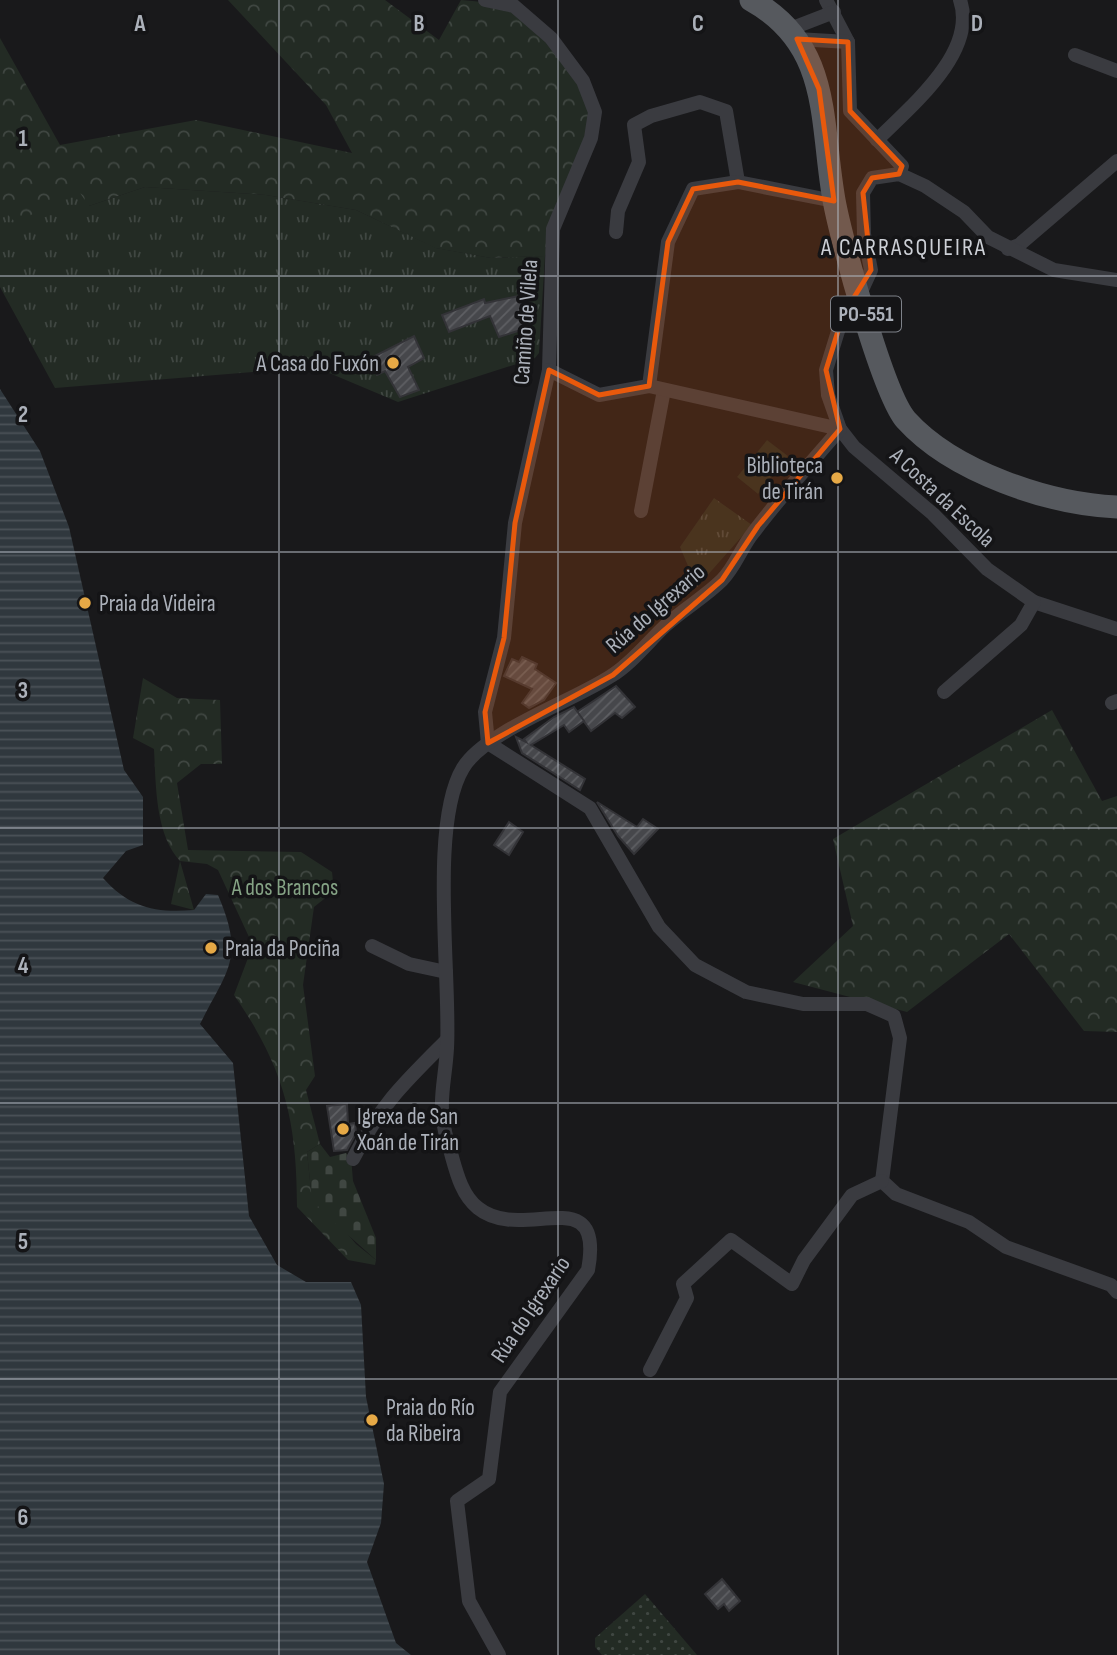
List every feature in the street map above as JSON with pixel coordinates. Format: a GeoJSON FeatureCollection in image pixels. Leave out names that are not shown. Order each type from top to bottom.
{"type":"FeatureCollection","features":[{"type":"Feature","properties":{"kind":"main road","name":"PO-551"},"geometry":{"type":"LineString","coordinates":[[751,0],[794,34],[808,54],[819,89],[834,201],[860,294],[893,395],[905,419],[930,440],[965,462],[1050,498],[1086,506],[1117,507]]}},
{"type":"Feature","properties":{"kind":"street","name":"Camiño de Vilela"},"geometry":{"type":"LineString","coordinates":[[485,0],[514,6],[551,38],[583,80],[595,113],[591,138],[554,229],[549,370],[515,523],[504,638],[485,712],[488,743]]}},
{"type":"Feature","properties":{"kind":"street"},"geometry":{"type":"LineString","coordinates":[[877,140],[936,80],[954,52],[964,13],[960,0]]}},
{"type":"Feature","properties":{"kind":"street"},"geometry":{"type":"LineString","coordinates":[[794,34],[830,6],[848,42],[850,111],[902,166],[900,174],[964,212],[988,237],[1008,249],[1054,270],[1117,280]]}},
{"type":"Feature","properties":{"kind":"street"},"geometry":{"type":"LineString","coordinates":[[794,34],[848,42]]}},
{"type":"Feature","properties":{"kind":"street"},"geometry":{"type":"LineString","coordinates":[[1075,55],[1117,71]]}},
{"type":"Feature","properties":{"kind":"street"},"geometry":{"type":"LineString","coordinates":[[616,232],[618,211],[639,162],[634,125],[651,116],[700,102],[726,111],[738,182]]}},
{"type":"Feature","properties":{"kind":"street"},"geometry":{"type":"LineString","coordinates":[[1008,249],[1019,246],[1117,160]]}},
{"type":"Feature","properties":{"kind":"street","name":"A Costa da Escola"},"geometry":{"type":"LineString","coordinates":[[900,174],[872,178],[863,193],[864,234],[871,270],[860,294],[843,315],[826,370],[828,395],[840,429],[854,447],[933,514],[987,569],[1034,601],[1117,629]]}},
{"type":"Feature","properties":{"kind":"street"},"geometry":{"type":"LineString","coordinates":[[649,386],[668,242],[693,189],[738,182],[834,201]]}},
{"type":"Feature","properties":{"kind":"street"},"geometry":{"type":"LineString","coordinates":[[549,370],[598,395],[649,386],[840,429]]}},
{"type":"Feature","properties":{"kind":"street"},"geometry":{"type":"LineString","coordinates":[[641,511],[664,390]]}},
{"type":"Feature","properties":{"kind":"street","name":"Rúa do Igrexario"},"geometry":{"type":"LineString","coordinates":[[499,1655],[469,1601],[457,1500],[489,1479],[500,1392],[589,1270],[592,1252],[589,1231],[580,1221],[568,1217],[509,1222],[492,1217],[477,1207],[463,1190],[442,1115],[440,1087],[447,1040],[446,834],[454,787],[463,768],[474,754],[488,743],[613,675],[670,622],[722,580],[758,526],[840,429]]}},
{"type":"Feature","properties":{"kind":"street"},"geometry":{"type":"LineString","coordinates":[[944,692],[1021,625],[1034,601]]}},
{"type":"Feature","properties":{"kind":"street"},"geometry":{"type":"LineString","coordinates":[[488,743],[590,807],[659,927],[695,965],[746,992],[803,1004],[867,1004],[894,1016],[900,1038],[882,1181]]}},
{"type":"Feature","properties":{"kind":"street"},"geometry":{"type":"LineString","coordinates":[[372,946],[400,960],[446,972]]}},
{"type":"Feature","properties":{"kind":"street"},"geometry":{"type":"LineString","coordinates":[[353,1159],[380,1110],[398,1087],[447,1040]]}},
{"type":"Feature","properties":{"kind":"street"},"geometry":{"type":"LineString","coordinates":[[882,1181],[896,1194],[969,1223],[1006,1247],[1111,1285],[1117,1292]]}},
{"type":"Feature","properties":{"kind":"street"},"geometry":{"type":"LineString","coordinates":[[650,1370],[687,1298],[683,1284],[732,1240],[792,1284],[804,1260],[852,1195],[882,1181]]}},
{"type":"Feature","properties":{"kind":"highlighted area"},"geometry":{"type":"Polygon","coordinates":[[[797,39],[848,42],[850,111],[902,166],[899,174],[872,178],[863,193],[871,270],[843,315],[826,370],[840,429],[758,526],[722,580],[613,675],[488,743],[485,712],[504,638],[515,523],[549,370],[599,395],[649,386],[668,242],[693,189],[738,182],[834,201],[819,89],[797,39]]]}},
{"type":"Feature","properties":{"kind":"green space"},"geometry":{"type":"Polygon","coordinates":[[[228,0],[385,0],[439,40],[461,0],[502,6],[524,18],[549,41],[573,71],[588,100],[590,112],[579,164],[545,256],[491,258],[435,248],[356,210],[266,195],[145,187],[89,206],[0,229],[0,38],[60,145],[196,120],[352,153],[326,105],[228,0]]]}},
{"type":"Feature","properties":{"kind":"green space"},"geometry":{"type":"Polygon","coordinates":[[[145,187],[266,195],[356,210],[436,248],[491,258],[545,256],[539,353],[535,358],[398,402],[315,367],[55,388],[0,287],[0,219],[8,215],[16,223],[78,190],[89,206],[145,187]]]}},
{"type":"Feature","properties":{"kind":"green space"},"geometry":{"type":"Polygon","coordinates":[[[767,440],[788,456],[758,494],[737,477],[767,440]]]}},
{"type":"Feature","properties":{"kind":"green space"},"geometry":{"type":"Polygon","coordinates":[[[714,498],[752,525],[697,587],[680,547],[714,498]]]}},
{"type":"Feature","properties":{"kind":"green space","name":"A dos Brancos"},"geometry":{"type":"Polygon","coordinates":[[[143,678],[177,698],[220,700],[222,764],[201,764],[177,783],[188,850],[301,852],[332,872],[334,891],[314,907],[303,985],[315,1076],[306,1090],[320,1144],[307,1152],[311,1191],[356,1244],[376,1260],[375,1265],[348,1260],[297,1207],[294,1147],[284,1095],[265,1046],[234,995],[248,958],[249,937],[218,870],[207,864],[180,861],[166,837],[158,808],[154,749],[133,738],[143,678]]]}},
{"type":"Feature","properties":{"kind":"green space"},"geometry":{"type":"Polygon","coordinates":[[[1052,710],[1102,801],[1117,796],[1117,1032],[1084,1031],[1009,934],[907,1012],[793,982],[853,926],[833,839],[1052,710]]]}},
{"type":"Feature","properties":{"kind":"green space"},"geometry":{"type":"Polygon","coordinates":[[[180,861],[194,910],[171,904],[180,861]]]}},
{"type":"Feature","properties":{"kind":"green space"},"geometry":{"type":"Polygon","coordinates":[[[320,1144],[330,1157],[346,1153],[351,1157],[353,1181],[376,1238],[376,1260],[320,1210],[311,1191],[307,1152],[320,1144]]]}},
{"type":"Feature","properties":{"kind":"green space"},"geometry":{"type":"Polygon","coordinates":[[[645,1594],[697,1655],[602,1655],[595,1647],[595,1638],[645,1594]]]}},
{"type":"Feature","properties":{"kind":"shaded area"},"geometry":{"type":"Polygon","coordinates":[[[0,389],[40,451],[69,527],[124,770],[143,797],[143,845],[126,851],[103,878],[133,902],[155,909],[194,910],[206,894],[218,895],[231,934],[232,949],[225,976],[200,1024],[233,1063],[249,1216],[277,1265],[306,1282],[351,1282],[361,1305],[366,1397],[384,1484],[381,1523],[367,1562],[396,1643],[411,1655],[0,1655],[0,389]]]}},
{"type":"Feature","properties":{"kind":"building"},"geometry":{"type":"Polygon","coordinates":[[[519,296],[527,328],[499,337],[490,316],[449,332],[442,315],[484,299],[485,303],[519,296]]]}},
{"type":"Feature","properties":{"kind":"building","name":"A Casa do Fuxón"},"geometry":{"type":"Polygon","coordinates":[[[414,336],[424,358],[408,367],[419,390],[400,397],[385,371],[377,375],[369,359],[414,336]]]}},
{"type":"Feature","properties":{"kind":"building"},"geometry":{"type":"Polygon","coordinates":[[[522,657],[537,664],[535,669],[556,683],[544,700],[529,708],[522,703],[532,689],[504,676],[512,659],[519,662],[522,657]]]}},
{"type":"Feature","properties":{"kind":"building"},"geometry":{"type":"Polygon","coordinates":[[[616,686],[635,707],[622,718],[615,713],[591,731],[577,712],[616,686]]]}},
{"type":"Feature","properties":{"kind":"building"},"geometry":{"type":"Polygon","coordinates":[[[574,707],[584,721],[569,732],[564,725],[531,745],[585,779],[580,790],[522,753],[516,737],[526,742],[524,739],[554,717],[574,707]]]}},
{"type":"Feature","properties":{"kind":"building"},"geometry":{"type":"Polygon","coordinates":[[[597,802],[637,827],[643,819],[658,829],[634,854],[618,836],[597,802]]]}},
{"type":"Feature","properties":{"kind":"building"},"geometry":{"type":"Polygon","coordinates":[[[509,822],[523,832],[509,855],[494,845],[509,822]]]}},
{"type":"Feature","properties":{"kind":"building","name":"Igrexa de San Xoán de Tirán"},"geometry":{"type":"Polygon","coordinates":[[[347,1104],[348,1124],[355,1123],[356,1133],[347,1150],[334,1151],[327,1106],[347,1104]]]}},
{"type":"Feature","properties":{"kind":"building"},"geometry":{"type":"Polygon","coordinates":[[[722,1579],[740,1601],[729,1611],[724,1604],[718,1609],[705,1594],[722,1579]]]}},
{"type":"Feature","properties":{"kind":"place","name":"A Casa do Fuxón"},"geometry":{"type":"Point","coordinates":[393,363]}},
{"type":"Feature","properties":{"kind":"place","name":"Biblioteca de Tirán"},"geometry":{"type":"Point","coordinates":[837,478]}},
{"type":"Feature","properties":{"kind":"place","name":"Praia da Videira"},"geometry":{"type":"Point","coordinates":[85,603]}},
{"type":"Feature","properties":{"kind":"place","name":"Praia da Pociña"},"geometry":{"type":"Point","coordinates":[211,948]}},
{"type":"Feature","properties":{"kind":"place","name":"Igrexa de San Xoán de Tirán"},"geometry":{"type":"Point","coordinates":[343,1129]}},
{"type":"Feature","properties":{"kind":"place","name":"Praia do Río da Ribeira"},"geometry":{"type":"Point","coordinates":[372,1420]}},
{"type":"Feature","properties":{"kind":"district","name":"A CARRASQUEIRA"},"geometry":{"type":"Point","coordinates":[904,247]}}]}
